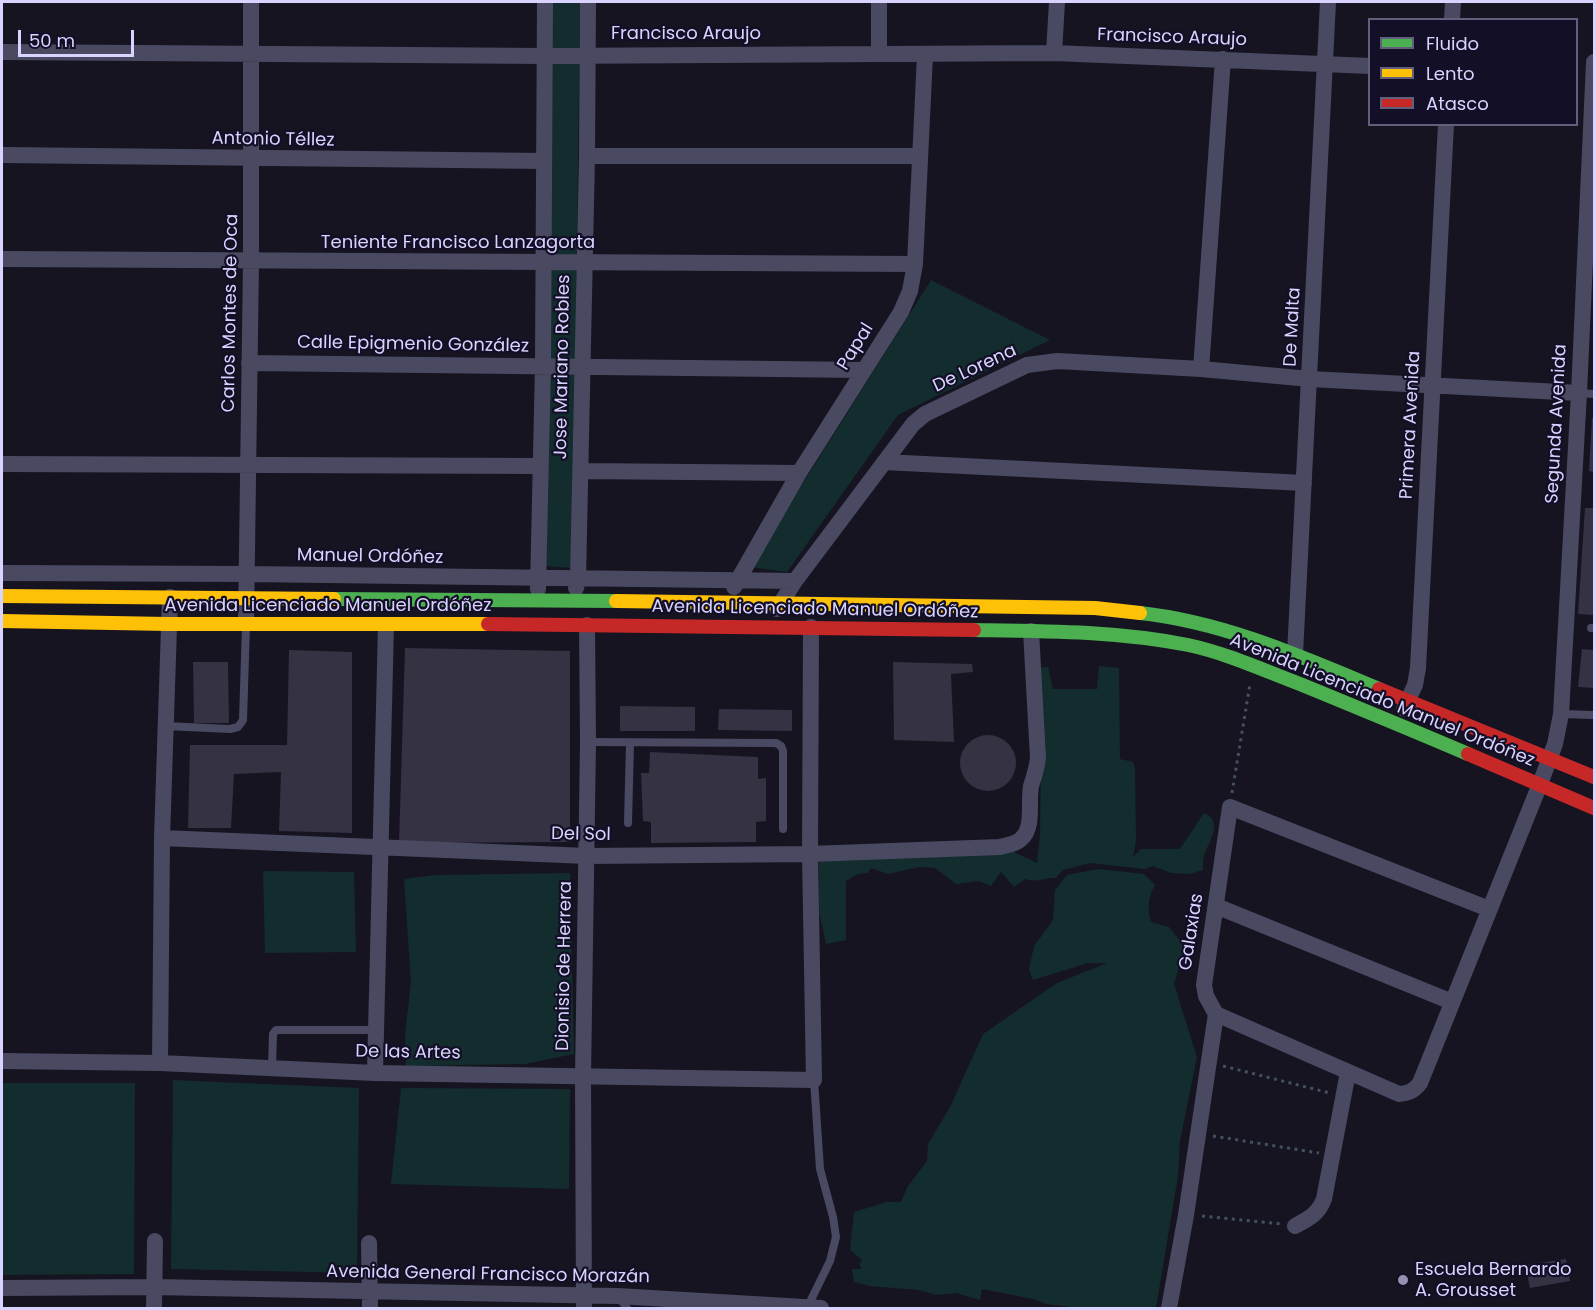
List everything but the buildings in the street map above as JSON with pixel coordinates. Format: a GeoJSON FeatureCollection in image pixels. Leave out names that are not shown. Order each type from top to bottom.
{"type":"FeatureCollection","features":[{"type":"Feature","properties":{"kind":"main road","name":"Avenida Licenciado Manuel Ordóñez"},"geometry":{"type":"LineString","coordinates":[[2,596],[781,602],[1095,608],[1180,618],[1225,629],[1295,654],[1594,777]]}},
{"type":"Feature","properties":{"kind":"main road","name":"Avenida Licenciado Manuel Ordóñez"},"geometry":{"type":"LineString","coordinates":[[2,621],[811,627],[1088,632],[1149,638],[1191,646],[1253,666],[1397,723],[1594,808]]}},
{"type":"Feature","properties":{"kind":"street","name":"Carlos Montes de Oca"},"geometry":{"type":"LineString","coordinates":[[246,624],[252,159],[251,2]]}},
{"type":"Feature","properties":{"kind":"street","name":"Jose Mariano Robles"},"geometry":{"type":"LineString","coordinates":[[534,624],[539,579],[543,365],[545,2]]}},
{"type":"Feature","properties":{"kind":"street","name":"Jose Mariano Robles"},"geometry":{"type":"LineString","coordinates":[[569,625],[578,579],[588,2]]}},
{"type":"Feature","properties":{"kind":"street"},"geometry":{"type":"LineString","coordinates":[[879,2],[879,53]]}},
{"type":"Feature","properties":{"kind":"street"},"geometry":{"type":"LineString","coordinates":[[1054,53],[1057,2]]}},
{"type":"Feature","properties":{"kind":"street","name":"De Malta"},"geometry":{"type":"LineString","coordinates":[[1295,654],[1328,2]]}},
{"type":"Feature","properties":{"kind":"street"},"geometry":{"type":"LineString","coordinates":[[1452,18],[1453,2]]}},
{"type":"Feature","properties":{"kind":"street","name":"Francisco Araujo"},"geometry":{"type":"LineString","coordinates":[[2,52],[545,56],[1054,53],[1368,66]]}},
{"type":"Feature","properties":{"kind":"street","name":"Papal"},"geometry":{"type":"LineString","coordinates":[[711,626],[799,473],[901,312],[910,291],[915,264],[925,55]]}},
{"type":"Feature","properties":{"kind":"street"},"geometry":{"type":"LineString","coordinates":[[1201,369],[1223,59]]}},
{"type":"Feature","properties":{"kind":"street","name":"Segunda Avenida"},"geometry":{"type":"LineString","coordinates":[[1348,1072],[1399,1094],[1410,1092],[1419,1083],[1550,759],[1561,714],[1587,394],[1594,62]]}},
{"type":"Feature","properties":{"kind":"street"},"geometry":{"type":"LineString","coordinates":[[1578,75],[1594,76]]}},
{"type":"Feature","properties":{"kind":"street","name":"Primera Avenida"},"geometry":{"type":"LineString","coordinates":[[1397,723],[1414,685],[1418,668],[1446,126]]}},
{"type":"Feature","properties":{"kind":"street","name":"Antonio Téllez"},"geometry":{"type":"LineString","coordinates":[[2,155],[544,161]]}},
{"type":"Feature","properties":{"kind":"street"},"geometry":{"type":"LineString","coordinates":[[587,156],[920,156]]}},
{"type":"Feature","properties":{"kind":"street","name":"Teniente Francisco Lanzagorta"},"geometry":{"type":"LineString","coordinates":[[2,259],[915,264]]}},
{"type":"Feature","properties":{"kind":"street","name":"De Lorena"},"geometry":{"type":"LineString","coordinates":[[765,627],[795,581],[913,424],[925,414],[1028,365],[1057,361],[1201,369],[1310,379],[1587,394]]}},
{"type":"Feature","properties":{"kind":"street","name":"Calle Epigmenio González"},"geometry":{"type":"LineString","coordinates":[[249,363],[864,370]]}},
{"type":"Feature","properties":{"kind":"street"},"geometry":{"type":"LineString","coordinates":[[884,462],[1304,483]]}},
{"type":"Feature","properties":{"kind":"street"},"geometry":{"type":"LineString","coordinates":[[2,464],[540,466]]}},
{"type":"Feature","properties":{"kind":"street"},"geometry":{"type":"LineString","coordinates":[[581,471],[799,473]]}},
{"type":"Feature","properties":{"kind":"street","name":"Manuel Ordóñez"},"geometry":{"type":"LineString","coordinates":[[2,573],[795,581]]}},
{"type":"Feature","properties":{"kind":"street"},"geometry":{"type":"LineString","coordinates":[[160,1063],[162,838],[170,597]]}},
{"type":"Feature","properties":{"kind":"street"},"geometry":{"type":"LineString","coordinates":[[375,1073],[386,625]]}},
{"type":"Feature","properties":{"kind":"street","name":"Dionisio de Herrera"},"geometry":{"type":"LineString","coordinates":[[584,1302],[583,1077],[587,855],[587,625]]}},
{"type":"Feature","properties":{"kind":"street"},"geometry":{"type":"LineString","coordinates":[[811,627],[810,854],[814,1080]]}},
{"type":"Feature","properties":{"kind":"street","name":"Del Sol"},"geometry":{"type":"LineString","coordinates":[[162,838],[587,855],[810,854],[1000,847],[1020,841],[1025,836],[1032,785],[1037,767],[1031,631]]}},
{"type":"Feature","properties":{"kind":"street"},"geometry":{"type":"LineString","coordinates":[[1230,807],[1489,909]]}},
{"type":"Feature","properties":{"kind":"street","name":"Galaxias"},"geometry":{"type":"LineString","coordinates":[[1216,1014],[1206,996],[1204,985],[1230,807]]}},
{"type":"Feature","properties":{"kind":"street"},"geometry":{"type":"LineString","coordinates":[[1216,906],[1452,1002]]}},
{"type":"Feature","properties":{"kind":"street"},"geometry":{"type":"LineString","coordinates":[[1169,1308],[1186,1215],[1216,1014],[1348,1072],[1324,1199],[1313,1217],[1295,1226]]}},
{"type":"Feature","properties":{"kind":"street","name":"De las Artes"},"geometry":{"type":"LineString","coordinates":[[2,1061],[160,1063],[375,1073],[814,1080]]}},
{"type":"Feature","properties":{"kind":"street"},"geometry":{"type":"LineString","coordinates":[[154,1241],[154,1308]]}},
{"type":"Feature","properties":{"kind":"street"},"geometry":{"type":"LineString","coordinates":[[369,1243],[370,1308]]}},
{"type":"Feature","properties":{"kind":"street","name":"Avenida General Francisco Morazán"},"geometry":{"type":"LineString","coordinates":[[2,1288],[154,1287],[370,1291],[584,1302],[812,1308]]}},
{"type":"Feature","properties":{"kind":"lane"},"geometry":{"type":"LineString","coordinates":[[165,726],[230,729],[238,727],[243,720],[246,624]]}},
{"type":"Feature","properties":{"kind":"lane"},"geometry":{"type":"LineString","coordinates":[[1561,714],[1594,715]]}},
{"type":"Feature","properties":{"kind":"lane"},"geometry":{"type":"LineString","coordinates":[[588,741],[776,743],[783,751],[783,829]]}},
{"type":"Feature","properties":{"kind":"lane"},"geometry":{"type":"LineString","coordinates":[[628,823],[630,743]]}},
{"type":"Feature","properties":{"kind":"lane"},"geometry":{"type":"LineString","coordinates":[[272,1068],[273,1034],[276,1030],[376,1030]]}},
{"type":"Feature","properties":{"kind":"lane"},"geometry":{"type":"LineString","coordinates":[[812,1308],[830,1261],[836,1237],[820,1169],[814,1080]]}},
{"type":"Feature","properties":{"kind":"path"},"geometry":{"type":"LineString","coordinates":[[1230,807],[1253,666]]}},
{"type":"Feature","properties":{"kind":"path"},"geometry":{"type":"LineString","coordinates":[[1208,1063],[1344,1096]]}},
{"type":"Feature","properties":{"kind":"path"},"geometry":{"type":"LineString","coordinates":[[1198,1134],[1333,1155]]}},
{"type":"Feature","properties":{"kind":"path"},"geometry":{"type":"LineString","coordinates":[[1186,1215],[1295,1226]]}},
{"type":"Feature","properties":{"kind":"green space"},"geometry":{"type":"Polygon","coordinates":[[[549,2],[580,2],[573,568],[544,566],[549,2]]]}},
{"type":"Feature","properties":{"kind":"green space"},"geometry":{"type":"Polygon","coordinates":[[[931,280],[1050,340],[898,415],[787,572],[750,567],[931,280]]]}},
{"type":"Feature","properties":{"kind":"green space"},"geometry":{"type":"Polygon","coordinates":[[[1099,666],[1119,668],[1120,759],[1133,762],[1135,768],[1136,841],[1133,857],[1141,849],[1180,849],[1204,813],[1210,817],[1214,827],[1204,856],[1203,870],[1190,874],[1171,873],[1153,866],[1144,869],[1090,863],[1063,870],[1056,878],[1025,879],[1014,887],[1001,872],[991,886],[979,881],[956,884],[935,868],[919,867],[888,874],[871,868],[868,873],[858,874],[846,881],[846,940],[826,944],[819,911],[819,856],[1009,846],[1016,853],[1037,863],[1040,835],[1041,746],[1038,668],[1048,667],[1053,689],[1097,689],[1099,666]]]}},
{"type":"Feature","properties":{"kind":"green space"},"geometry":{"type":"Polygon","coordinates":[[[1099,869],[1144,874],[1155,885],[1149,903],[1151,922],[1169,927],[1185,947],[1174,984],[1197,1057],[1180,1141],[1178,1176],[1156,1308],[1078,1308],[1046,1304],[1033,1299],[982,1289],[980,1300],[956,1293],[937,1295],[918,1290],[869,1286],[854,1282],[852,1269],[861,1269],[862,1260],[850,1250],[854,1212],[887,1202],[901,1202],[908,1186],[927,1161],[928,1144],[951,1105],[983,1034],[1057,983],[1107,963],[1088,963],[1033,980],[1029,969],[1034,946],[1053,920],[1055,890],[1067,875],[1099,869]]]}},
{"type":"Feature","properties":{"kind":"green space"},"geometry":{"type":"Polygon","coordinates":[[[263,871],[354,872],[356,952],[265,953],[263,871]]]}},
{"type":"Feature","properties":{"kind":"green space"},"geometry":{"type":"Polygon","coordinates":[[[570,873],[574,1054],[525,1064],[406,1066],[405,1034],[411,982],[404,879],[436,875],[570,873]]]}},
{"type":"Feature","properties":{"kind":"green space"},"geometry":{"type":"Polygon","coordinates":[[[173,1080],[359,1088],[357,1273],[171,1269],[173,1080]]]}},
{"type":"Feature","properties":{"kind":"green space"},"geometry":{"type":"Polygon","coordinates":[[[2,1083],[135,1083],[134,1274],[2,1275],[2,1083]]]}},
{"type":"Feature","properties":{"kind":"green space"},"geometry":{"type":"Polygon","coordinates":[[[401,1088],[570,1089],[569,1189],[391,1184],[401,1088]]]}},
{"type":"Feature","properties":{"kind":"traffic: fast"},"geometry":{"type":"LineString","coordinates":[[334,599],[616,601]]}},
{"type":"Feature","properties":{"kind":"traffic: fast"},"geometry":{"type":"LineString","coordinates":[[1140,613],[1202,624],[1262,642],[1379,689]]}},
{"type":"Feature","properties":{"kind":"traffic: fast"},"geometry":{"type":"LineString","coordinates":[[974,630],[1108,634],[1161,640],[1202,648],[1300,684],[1468,754]]}},
{"type":"Feature","properties":{"kind":"traffic: slow"},"geometry":{"type":"LineString","coordinates":[[2,596],[334,599]]}},
{"type":"Feature","properties":{"kind":"traffic: slow"},"geometry":{"type":"LineString","coordinates":[[616,601],[1095,608],[1140,613]]}},
{"type":"Feature","properties":{"kind":"traffic: slow"},"geometry":{"type":"LineString","coordinates":[[2,621],[168,624],[488,624]]}},
{"type":"Feature","properties":{"kind":"traffic: jam"},"geometry":{"type":"LineString","coordinates":[[488,624],[974,630]]}},
{"type":"Feature","properties":{"kind":"traffic: jam"},"geometry":{"type":"LineString","coordinates":[[1379,689],[1594,777]]}},
{"type":"Feature","properties":{"kind":"traffic: jam"},"geometry":{"type":"LineString","coordinates":[[1468,754],[1594,808]]}},
{"type":"Feature","properties":{"kind":"place","name":"Escuela Bernardo A. Grousset"},"geometry":{"type":"Point","coordinates":[1403,1280]}}]}
